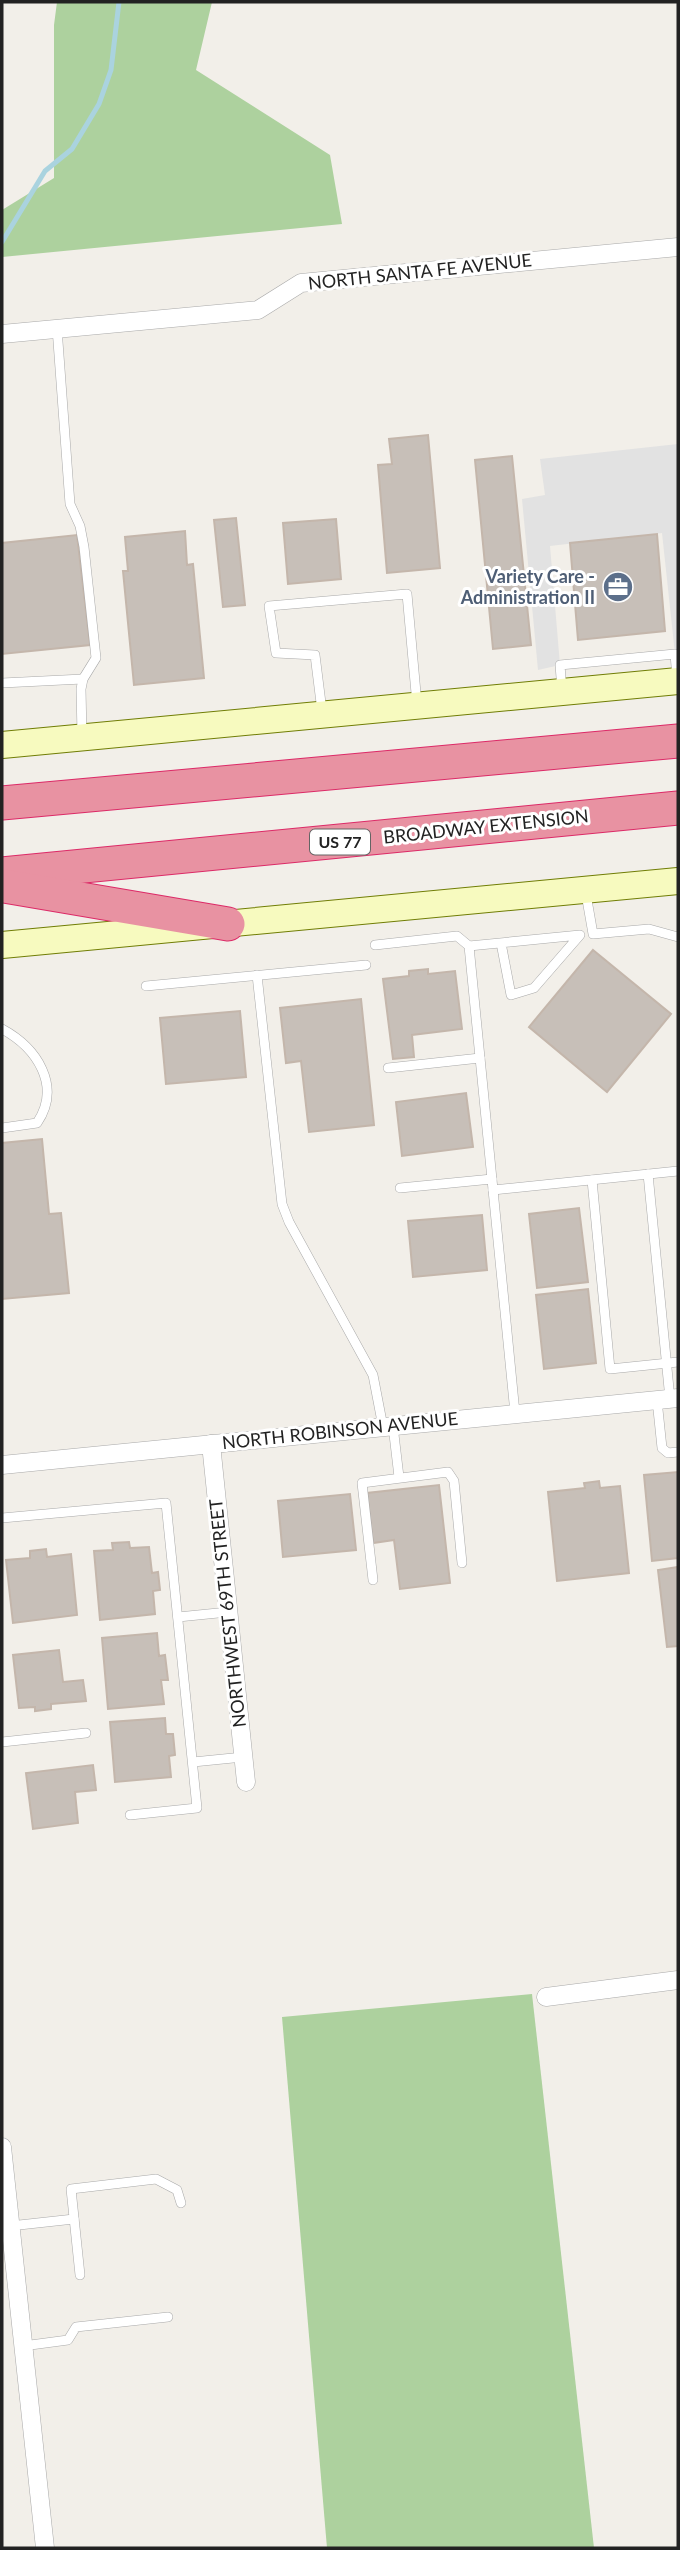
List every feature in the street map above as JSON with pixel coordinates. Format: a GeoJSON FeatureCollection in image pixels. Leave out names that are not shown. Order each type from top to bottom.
{"type":"FeatureCollection","features":[{"type":"Feature","properties":{"kind":"highway"},"geometry":{"type":"LineString","coordinates":[[2,803],[678,741]]}},
{"type":"Feature","properties":{"kind":"highway","name":"BROADWAY EXTENSION"},"geometry":{"type":"LineString","coordinates":[[2,874],[678,808]]}},
{"type":"Feature","properties":{"kind":"highway"},"geometry":{"type":"LineString","coordinates":[[2,885],[228,924]]}},
{"type":"Feature","properties":{"kind":"main road"},"geometry":{"type":"LineString","coordinates":[[2,745],[678,681]]}},
{"type":"Feature","properties":{"kind":"main road"},"geometry":{"type":"LineString","coordinates":[[2,945],[678,881]]}},
{"type":"Feature","properties":{"kind":"street","name":"NORTH SANTA FE AVENUE"},"geometry":{"type":"LineString","coordinates":[[2,334],[258,310],[301,283],[678,247]]}},
{"type":"Feature","properties":{"kind":"street","name":"NORTH ROBINSON AVENUE"},"geometry":{"type":"LineString","coordinates":[[2,1465],[669,1399]]}},
{"type":"Feature","properties":{"kind":"street","name":"NORTHWEST 69TH STREET"},"geometry":{"type":"LineString","coordinates":[[211,1444],[246,1782]]}},
{"type":"Feature","properties":{"kind":"street"},"geometry":{"type":"LineString","coordinates":[[546,1997],[678,1980]]}},
{"type":"Feature","properties":{"kind":"street"},"geometry":{"type":"LineString","coordinates":[[2,2147],[45,2548]]}},
{"type":"Feature","properties":{"kind":"lane"},"geometry":{"type":"LineString","coordinates":[[57,328],[70,503],[85,547],[96,658],[83,679],[80,707],[82,737]]}},
{"type":"Feature","properties":{"kind":"lane"},"geometry":{"type":"LineString","coordinates":[[322,715],[315,655],[276,653],[269,606],[407,594],[418,705]]}},
{"type":"Feature","properties":{"kind":"lane"},"geometry":{"type":"LineString","coordinates":[[2,683],[83,679]]}},
{"type":"Feature","properties":{"kind":"lane"},"geometry":{"type":"LineString","coordinates":[[585,890],[593,934]]}},
{"type":"Feature","properties":{"kind":"lane"},"geometry":{"type":"LineString","coordinates":[[469,946],[649,929],[678,937]]}},
{"type":"Feature","properties":{"kind":"lane"},"geometry":{"type":"LineString","coordinates":[[501,943],[511,995],[534,988],[580,935]]}},
{"type":"Feature","properties":{"kind":"lane"},"geometry":{"type":"LineString","coordinates":[[375,945],[457,936],[469,946],[515,1413]]}},
{"type":"Feature","properties":{"kind":"lane"},"geometry":{"type":"LineString","coordinates":[[146,986],[366,965]]}},
{"type":"Feature","properties":{"kind":"lane"},"geometry":{"type":"LineString","coordinates":[[257,975],[282,1204],[289,1222],[373,1375],[399,1478]]}},
{"type":"Feature","properties":{"kind":"lane"},"geometry":{"type":"LineString","coordinates":[[2,1029],[13,1035],[37,1061],[49,1086],[46,1110],[37,1123],[2,1128]]}},
{"type":"Feature","properties":{"kind":"lane"},"geometry":{"type":"LineString","coordinates":[[388,1068],[480,1058]]}},
{"type":"Feature","properties":{"kind":"lane"},"geometry":{"type":"LineString","coordinates":[[493,1190],[678,1171]]}},
{"type":"Feature","properties":{"kind":"lane"},"geometry":{"type":"LineString","coordinates":[[648,1174],[669,1399],[662,1448],[668,1453],[678,1452]]}},
{"type":"Feature","properties":{"kind":"lane"},"geometry":{"type":"LineString","coordinates":[[400,1188],[492,1179]]}},
{"type":"Feature","properties":{"kind":"lane"},"geometry":{"type":"LineString","coordinates":[[592,1180],[610,1369],[678,1362]]}},
{"type":"Feature","properties":{"kind":"lane"},"geometry":{"type":"LineString","coordinates":[[373,1580],[362,1483],[448,1472],[454,1481],[462,1563]]}},
{"type":"Feature","properties":{"kind":"lane"},"geometry":{"type":"LineString","coordinates":[[2,1518],[166,1503],[197,1808],[130,1815]]}},
{"type":"Feature","properties":{"kind":"lane"},"geometry":{"type":"LineString","coordinates":[[178,1617],[228,1612]]}},
{"type":"Feature","properties":{"kind":"lane"},"geometry":{"type":"LineString","coordinates":[[2,1742],[86,1733]]}},
{"type":"Feature","properties":{"kind":"lane"},"geometry":{"type":"LineString","coordinates":[[193,1762],[243,1757]]}},
{"type":"Feature","properties":{"kind":"lane"},"geometry":{"type":"LineString","coordinates":[[80,2275],[71,2189],[156,2179],[177,2190],[181,2203]]}},
{"type":"Feature","properties":{"kind":"lane"},"geometry":{"type":"LineString","coordinates":[[10,2226],[74,2219]]}},
{"type":"Feature","properties":{"kind":"lane"},"geometry":{"type":"LineString","coordinates":[[23,2346],[68,2340],[76,2327],[168,2317]]}},
{"type":"Feature","properties":{"kind":"green space"},"geometry":{"type":"Polygon","coordinates":[[[57,2],[212,2],[196,70],[330,155],[342,224],[2,257],[2,210],[54,178],[54,25],[57,2]]]}},
{"type":"Feature","properties":{"kind":"green space"},"geometry":{"type":"Polygon","coordinates":[[[532,1994],[594,2548],[327,2548],[282,2017],[532,1994]]]}},
{"type":"Feature","properties":{"kind":"shaded area"},"geometry":{"type":"Polygon","coordinates":[[[678,444],[678,654],[675,654],[662,533],[550,546],[560,665],[538,670],[522,499],[545,495],[540,459],[678,444]]]}},
{"type":"Feature","properties":{"kind":"building"},"geometry":{"type":"Polygon","coordinates":[[[428,435],[440,568],[387,573],[378,465],[392,464],[389,439],[428,435]]]}},
{"type":"Feature","properties":{"kind":"building"},"geometry":{"type":"Polygon","coordinates":[[[512,456],[531,645],[493,649],[475,460],[512,456]]]}},
{"type":"Feature","properties":{"kind":"building"},"geometry":{"type":"Polygon","coordinates":[[[236,518],[245,605],[223,607],[214,520],[236,518]]]}},
{"type":"Feature","properties":{"kind":"building"},"geometry":{"type":"Polygon","coordinates":[[[336,519],[341,579],[288,584],[283,523],[336,519]]]}},
{"type":"Feature","properties":{"kind":"building"},"geometry":{"type":"Polygon","coordinates":[[[185,531],[187,565],[193,564],[204,678],[134,685],[123,571],[128,571],[125,537],[185,531]]]}},
{"type":"Feature","properties":{"kind":"building","name":"Variety Care - Administration II"},"geometry":{"type":"Polygon","coordinates":[[[657,534],[665,631],[578,640],[570,543],[657,534]]]}},
{"type":"Feature","properties":{"kind":"building"},"geometry":{"type":"Polygon","coordinates":[[[77,535],[90,645],[2,654],[2,543],[77,535]]]}},
{"type":"Feature","properties":{"kind":"building"},"geometry":{"type":"Polygon","coordinates":[[[593,950],[671,1014],[607,1092],[529,1027],[593,950]]]}},
{"type":"Feature","properties":{"kind":"building"},"geometry":{"type":"Polygon","coordinates":[[[428,969],[428,974],[455,971],[462,1029],[412,1035],[414,1057],[393,1059],[383,979],[409,976],[409,971],[428,969]]]}},
{"type":"Feature","properties":{"kind":"building"},"geometry":{"type":"Polygon","coordinates":[[[361,999],[374,1125],[309,1132],[301,1061],[286,1063],[280,1008],[361,999]]]}},
{"type":"Feature","properties":{"kind":"building"},"geometry":{"type":"Polygon","coordinates":[[[240,1011],[246,1077],[166,1084],[160,1018],[240,1011]]]}},
{"type":"Feature","properties":{"kind":"building"},"geometry":{"type":"Polygon","coordinates":[[[466,1093],[473,1147],[402,1156],[396,1102],[466,1093]]]}},
{"type":"Feature","properties":{"kind":"building"},"geometry":{"type":"Polygon","coordinates":[[[42,1139],[49,1214],[61,1213],[69,1293],[2,1299],[2,1143],[42,1139]]]}},
{"type":"Feature","properties":{"kind":"building"},"geometry":{"type":"Polygon","coordinates":[[[579,1208],[588,1282],[537,1288],[529,1214],[579,1208]]]}},
{"type":"Feature","properties":{"kind":"building"},"geometry":{"type":"Polygon","coordinates":[[[482,1215],[487,1270],[413,1277],[408,1221],[482,1215]]]}},
{"type":"Feature","properties":{"kind":"building"},"geometry":{"type":"Polygon","coordinates":[[[588,1289],[596,1363],[544,1369],[536,1295],[588,1289]]]}},
{"type":"Feature","properties":{"kind":"building"},"geometry":{"type":"Polygon","coordinates":[[[678,1472],[678,1558],[652,1561],[644,1475],[678,1472]]]}},
{"type":"Feature","properties":{"kind":"building"},"geometry":{"type":"Polygon","coordinates":[[[599,1481],[600,1488],[620,1486],[629,1573],[557,1581],[548,1492],[585,1488],[584,1483],[599,1481]]]}},
{"type":"Feature","properties":{"kind":"building"},"geometry":{"type":"Polygon","coordinates":[[[439,1485],[450,1583],[400,1589],[394,1540],[373,1543],[367,1493],[439,1485]]]}},
{"type":"Feature","properties":{"kind":"building"},"geometry":{"type":"Polygon","coordinates":[[[350,1494],[356,1550],[283,1557],[278,1501],[350,1494]]]}},
{"type":"Feature","properties":{"kind":"building"},"geometry":{"type":"Polygon","coordinates":[[[129,1542],[130,1548],[149,1547],[152,1573],[158,1572],[160,1590],[153,1591],[155,1614],[100,1620],[94,1551],[113,1550],[112,1543],[129,1542]]]}},
{"type":"Feature","properties":{"kind":"building"},"geometry":{"type":"Polygon","coordinates":[[[46,1549],[47,1557],[71,1554],[77,1615],[13,1623],[6,1560],[30,1558],[30,1551],[46,1549]]]}},
{"type":"Feature","properties":{"kind":"building"},"geometry":{"type":"Polygon","coordinates":[[[678,1567],[678,1646],[667,1647],[658,1570],[678,1567]]]}},
{"type":"Feature","properties":{"kind":"building"},"geometry":{"type":"Polygon","coordinates":[[[157,1633],[159,1656],[165,1655],[168,1680],[161,1680],[164,1704],[108,1709],[102,1638],[157,1633]]]}},
{"type":"Feature","properties":{"kind":"building"},"geometry":{"type":"Polygon","coordinates":[[[59,1650],[63,1682],[83,1680],[86,1701],[51,1704],[51,1709],[35,1711],[35,1707],[19,1708],[13,1655],[59,1650]]]}},
{"type":"Feature","properties":{"kind":"building"},"geometry":{"type":"Polygon","coordinates":[[[165,1718],[166,1734],[173,1734],[175,1755],[169,1756],[171,1777],[115,1782],[110,1722],[165,1718]]]}},
{"type":"Feature","properties":{"kind":"building"},"geometry":{"type":"Polygon","coordinates":[[[93,1765],[96,1790],[75,1792],[78,1823],[33,1829],[26,1773],[93,1765]]]}},
{"type":"Feature","properties":{"kind":"waterway"},"geometry":{"type":"LineString","coordinates":[[2,242],[45,171],[72,149],[99,104],[111,70],[119,2]]}},
{"type":"Feature","properties":{"kind":"place","name":"Variety Care - Administration II"},"geometry":{"type":"Point","coordinates":[618,587]}}]}
